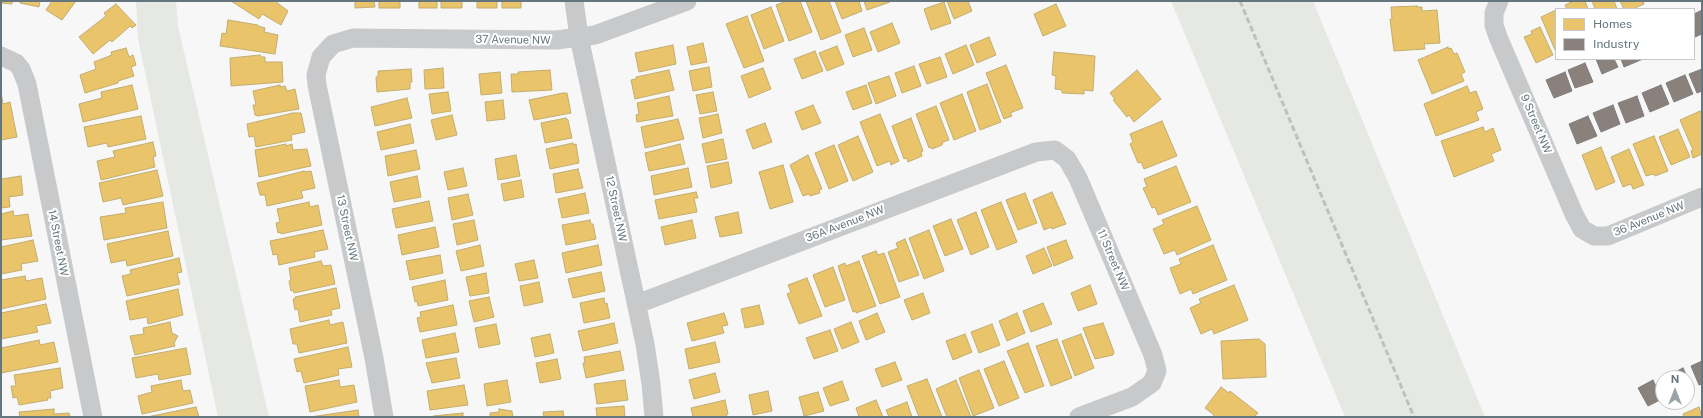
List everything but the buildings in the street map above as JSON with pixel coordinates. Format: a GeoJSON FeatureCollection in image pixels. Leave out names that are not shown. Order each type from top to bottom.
{"type":"FeatureCollection","features":[{"type":"Feature","properties":{"kind":"street","name":"12 Street NW"},"geometry":{"type":"LineString","coordinates":[[574,1],[579,38],[637,304],[652,384],[654,417]]}},
{"type":"Feature","properties":{"kind":"street","name":"37 Avenue NW"},"geometry":{"type":"LineString","coordinates":[[333,44],[353,38],[556,40],[579,38],[605,33],[687,1]]}},
{"type":"Feature","properties":{"kind":"street","name":"9 Street NW"},"geometry":{"type":"LineString","coordinates":[[1498,2],[1494,13],[1494,25],[1498,36],[1576,218],[1582,229],[1594,236]]}},
{"type":"Feature","properties":{"kind":"street","name":"13 Street NW"},"geometry":{"type":"LineString","coordinates":[[333,44],[321,57],[318,65],[317,80],[374,358],[384,417]]}},
{"type":"Feature","properties":{"kind":"street","name":"14 Street NW"},"geometry":{"type":"LineString","coordinates":[[1,56],[16,63],[21,69],[27,84],[93,417]]}},
{"type":"Feature","properties":{"kind":"street","name":"36A Avenue NW"},"geometry":{"type":"LineString","coordinates":[[637,304],[1036,152],[1055,150]]}},
{"type":"Feature","properties":{"kind":"street","name":"11 Street NW"},"geometry":{"type":"LineString","coordinates":[[1055,150],[1067,159],[1078,178],[1153,355],[1157,371],[1152,383],[1132,397],[1079,417]]}},
{"type":"Feature","properties":{"kind":"street","name":"36 Avenue NW"},"geometry":{"type":"LineString","coordinates":[[1594,236],[1601,237],[1614,234],[1702,197]]}},
{"type":"Feature","properties":{"kind":"shaded area"},"geometry":{"type":"Polygon","coordinates":[[[136,1],[176,1],[178,26],[269,417],[218,417],[138,39],[136,1]]]}},
{"type":"Feature","properties":{"kind":"shaded area"},"geometry":{"type":"Polygon","coordinates":[[[1171,1],[1313,1],[1485,417],[1345,417],[1171,1]]]}},
{"type":"Feature","properties":{"kind":"railway"},"geometry":{"type":"LineString","coordinates":[[1240,1],[1414,417]]}}]}
